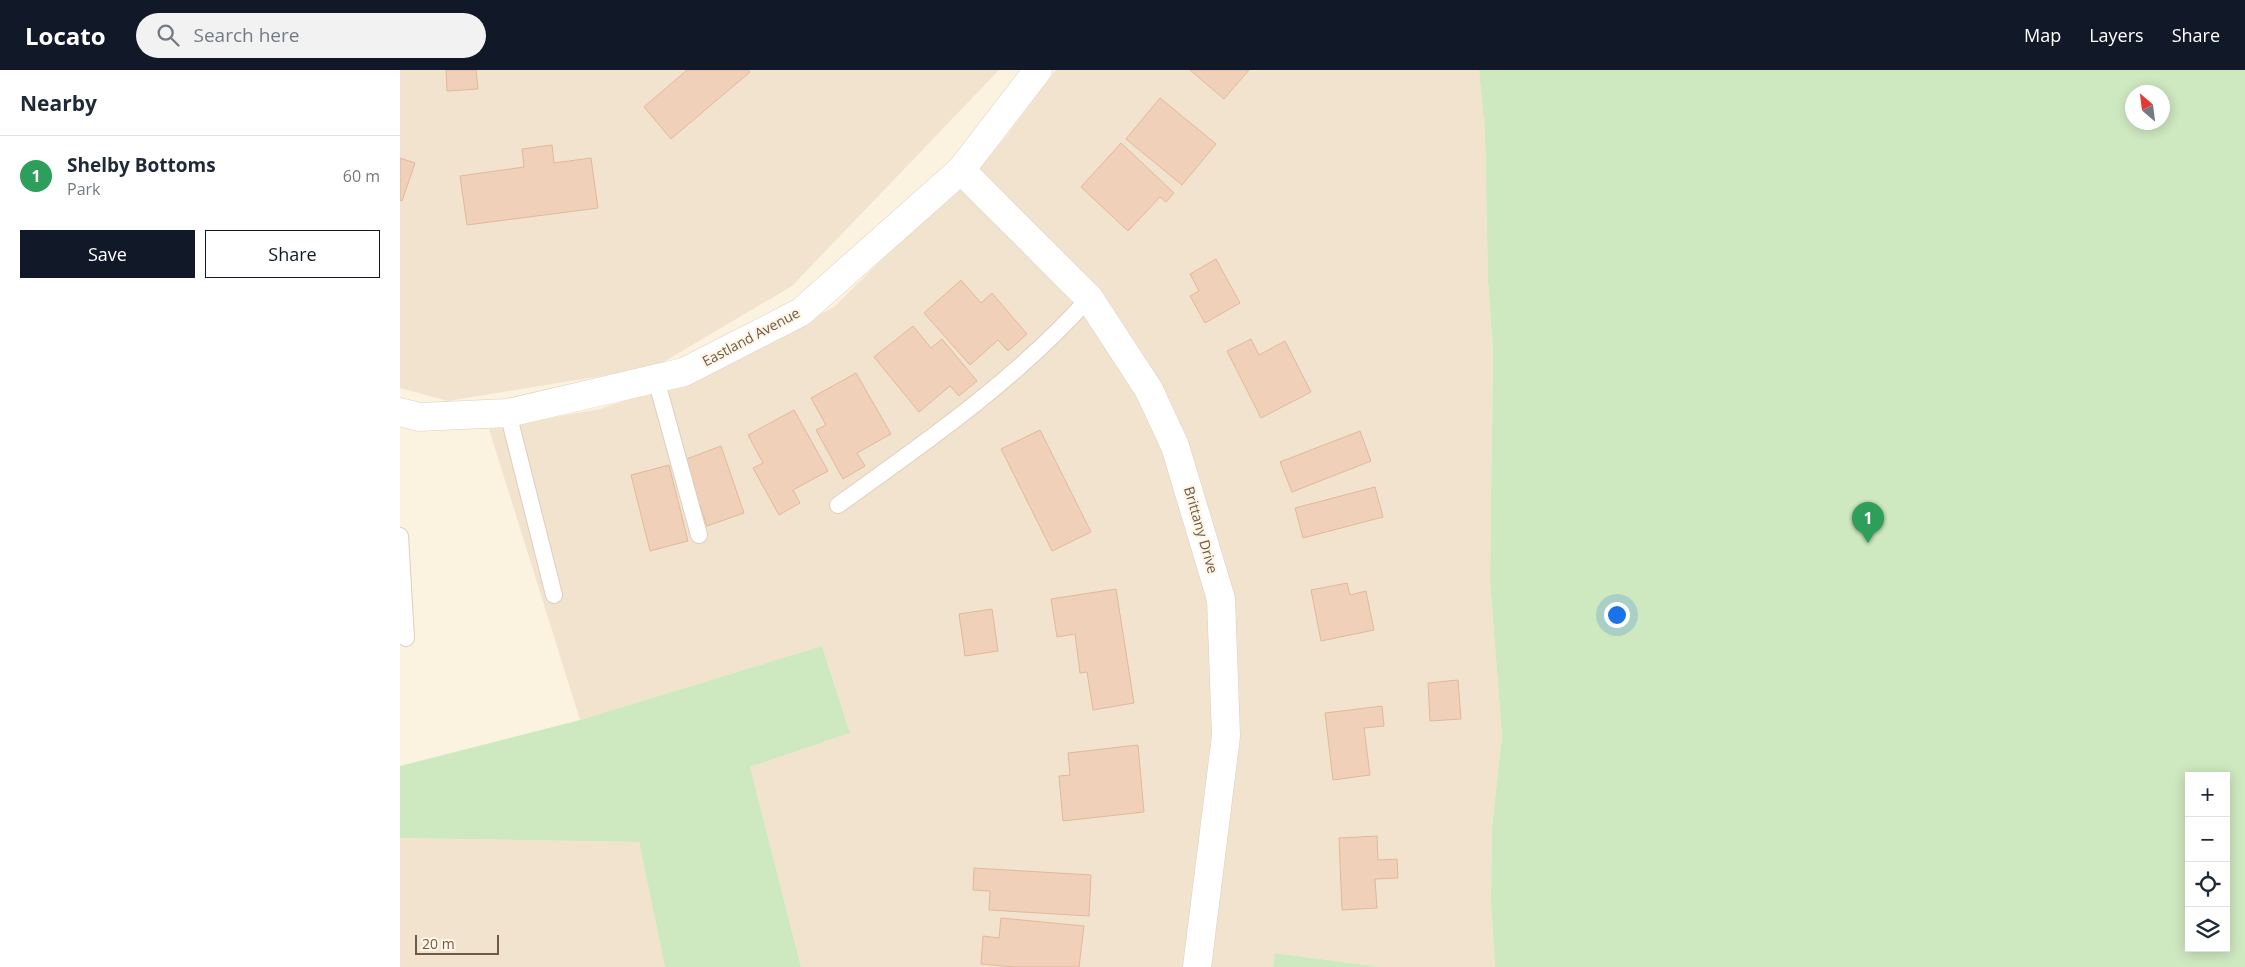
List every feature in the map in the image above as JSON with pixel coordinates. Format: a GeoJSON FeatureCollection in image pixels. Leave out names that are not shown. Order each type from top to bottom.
{"type":"FeatureCollection","features":[{"type":"Feature","properties":{"kind":"street","name":"Eastland Avenue"},"geometry":{"type":"LineString","coordinates":[[400,412],[419,417],[508,413],[656,379],[684,372],[801,312],[961,170],[1038,70]]}},
{"type":"Feature","properties":{"kind":"street","name":"Brittany Drive"},"geometry":{"type":"LineString","coordinates":[[961,170],[1089,298],[1149,390],[1176,446],[1221,599],[1226,736],[1197,967]]}},
{"type":"Feature","properties":{"kind":"lane"},"geometry":{"type":"LineString","coordinates":[[838,505],[934,436],[1005,379],[1063,326],[1089,298]]}},
{"type":"Feature","properties":{"kind":"lane"},"geometry":{"type":"LineString","coordinates":[[656,379],[699,535]]}},
{"type":"Feature","properties":{"kind":"lane"},"geometry":{"type":"LineString","coordinates":[[508,413],[554,595]]}},
{"type":"Feature","properties":{"kind":"lane"},"geometry":{"type":"LineString","coordinates":[[400,536],[406,638]]}},
{"type":"Feature","properties":{"kind":"shaded area"},"geometry":{"type":"Polygon","coordinates":[[[400,70],[999,70],[792,286],[655,367],[448,401],[400,388],[400,70]]]}},
{"type":"Feature","properties":{"kind":"shaded area"},"geometry":{"type":"Polygon","coordinates":[[[1056,70],[1479,70],[1485,134],[1488,281],[1493,352],[1490,581],[1502,736],[1492,827],[1491,902],[1495,967],[1381,967],[1276,953],[1273,967],[801,967],[750,767],[850,733],[822,646],[580,720],[489,429],[600,409],[706,373],[834,307],[1004,139],[1056,70]]]}},
{"type":"Feature","properties":{"kind":"shaded area"},"geometry":{"type":"Polygon","coordinates":[[[400,838],[639,842],[665,967],[400,967],[400,838]]]}},
{"type":"Feature","properties":{"kind":"green space"},"geometry":{"type":"Polygon","coordinates":[[[1479,70],[2245,70],[2245,967],[1495,967],[1491,902],[1492,827],[1502,736],[1490,581],[1493,352],[1488,281],[1485,134],[1479,70]]]}},
{"type":"Feature","properties":{"kind":"green space"},"geometry":{"type":"Polygon","coordinates":[[[822,646],[850,733],[750,767],[801,967],[665,967],[639,842],[400,838],[400,766],[580,720],[822,646]]]}},
{"type":"Feature","properties":{"kind":"green space"},"geometry":{"type":"Polygon","coordinates":[[[1275,953],[1381,967],[1273,967],[1275,953]]]}},
{"type":"Feature","properties":{"kind":"building"},"geometry":{"type":"Polygon","coordinates":[[[446,70],[476,70],[478,89],[447,91],[446,70]]]}},
{"type":"Feature","properties":{"kind":"building"},"geometry":{"type":"Polygon","coordinates":[[[687,70],[748,70],[750,72],[671,139],[644,107],[687,70]]]}},
{"type":"Feature","properties":{"kind":"building"},"geometry":{"type":"Polygon","coordinates":[[[1190,70],[1249,70],[1224,99],[1190,70]]]}},
{"type":"Feature","properties":{"kind":"building"},"geometry":{"type":"Polygon","coordinates":[[[1160,98],[1216,144],[1182,185],[1126,139],[1160,98]]]}},
{"type":"Feature","properties":{"kind":"building"},"geometry":{"type":"Polygon","coordinates":[[[1121,143],[1174,193],[1166,202],[1160,197],[1128,231],[1081,187],[1121,143]]]}},
{"type":"Feature","properties":{"kind":"building"},"geometry":{"type":"Polygon","coordinates":[[[552,145],[554,163],[591,158],[598,208],[467,225],[460,176],[524,167],[522,149],[552,145]]]}},
{"type":"Feature","properties":{"kind":"building"},"geometry":{"type":"Polygon","coordinates":[[[400,158],[415,163],[402,201],[400,200],[400,158]]]}},
{"type":"Feature","properties":{"kind":"building"},"geometry":{"type":"Polygon","coordinates":[[[1216,259],[1240,303],[1205,323],[1190,296],[1199,291],[1190,274],[1216,259]]]}},
{"type":"Feature","properties":{"kind":"building"},"geometry":{"type":"Polygon","coordinates":[[[961,280],[981,303],[992,293],[1027,334],[1008,351],[998,340],[970,365],[924,313],[961,280]]]}},
{"type":"Feature","properties":{"kind":"building"},"geometry":{"type":"Polygon","coordinates":[[[913,326],[931,348],[942,339],[977,381],[959,396],[950,386],[919,412],[874,357],[913,326]]]}},
{"type":"Feature","properties":{"kind":"building"},"geometry":{"type":"Polygon","coordinates":[[[1251,339],[1259,355],[1285,341],[1311,392],[1261,418],[1227,351],[1251,339]]]}},
{"type":"Feature","properties":{"kind":"building"},"geometry":{"type":"Polygon","coordinates":[[[856,373],[891,434],[857,453],[865,466],[843,479],[816,430],[826,425],[811,398],[856,373]]]}},
{"type":"Feature","properties":{"kind":"building"},"geometry":{"type":"Polygon","coordinates":[[[794,410],[828,471],[793,490],[800,503],[779,515],[753,468],[763,463],[748,435],[794,410]]]}},
{"type":"Feature","properties":{"kind":"building"},"geometry":{"type":"Polygon","coordinates":[[[1040,430],[1091,532],[1052,551],[1001,449],[1040,430]]]}},
{"type":"Feature","properties":{"kind":"building"},"geometry":{"type":"Polygon","coordinates":[[[1360,431],[1371,461],[1292,492],[1280,462],[1360,431]]]}},
{"type":"Feature","properties":{"kind":"building"},"geometry":{"type":"Polygon","coordinates":[[[721,446],[744,513],[707,526],[684,460],[721,446]]]}},
{"type":"Feature","properties":{"kind":"building"},"geometry":{"type":"Polygon","coordinates":[[[669,465],[688,541],[650,551],[631,475],[669,465]]]}},
{"type":"Feature","properties":{"kind":"building"},"geometry":{"type":"Polygon","coordinates":[[[1375,487],[1383,517],[1303,538],[1295,508],[1375,487]]]}},
{"type":"Feature","properties":{"kind":"building"},"geometry":{"type":"Polygon","coordinates":[[[1347,583],[1350,595],[1366,591],[1374,630],[1321,641],[1311,590],[1347,583]]]}},
{"type":"Feature","properties":{"kind":"building"},"geometry":{"type":"Polygon","coordinates":[[[1116,589],[1134,703],[1093,710],[1087,672],[1080,673],[1075,634],[1057,637],[1051,599],[1116,589]]]}},
{"type":"Feature","properties":{"kind":"building"},"geometry":{"type":"Polygon","coordinates":[[[992,609],[998,651],[965,656],[959,614],[992,609]]]}},
{"type":"Feature","properties":{"kind":"building"},"geometry":{"type":"Polygon","coordinates":[[[1458,680],[1461,719],[1430,721],[1428,683],[1458,680]]]}},
{"type":"Feature","properties":{"kind":"building"},"geometry":{"type":"Polygon","coordinates":[[[1382,706],[1384,726],[1364,728],[1370,775],[1333,780],[1325,713],[1382,706]]]}},
{"type":"Feature","properties":{"kind":"building"},"geometry":{"type":"Polygon","coordinates":[[[1138,745],[1144,812],[1063,821],[1059,776],[1070,775],[1068,753],[1138,745]]]}},
{"type":"Feature","properties":{"kind":"building"},"geometry":{"type":"Polygon","coordinates":[[[1377,836],[1378,860],[1397,859],[1398,878],[1375,879],[1377,908],[1342,910],[1339,838],[1377,836]]]}},
{"type":"Feature","properties":{"kind":"building"},"geometry":{"type":"Polygon","coordinates":[[[974,868],[1091,875],[1089,916],[989,910],[990,891],[973,890],[974,868]]]}},
{"type":"Feature","properties":{"kind":"building"},"geometry":{"type":"Polygon","coordinates":[[[1001,918],[1084,926],[1079,967],[1015,967],[981,964],[983,936],[999,938],[1001,918]]]}},
{"type":"Feature","properties":{"kind":"place","name":"Shelby Bottoms"},"geometry":{"type":"Point","coordinates":[1868,543]}}]}
